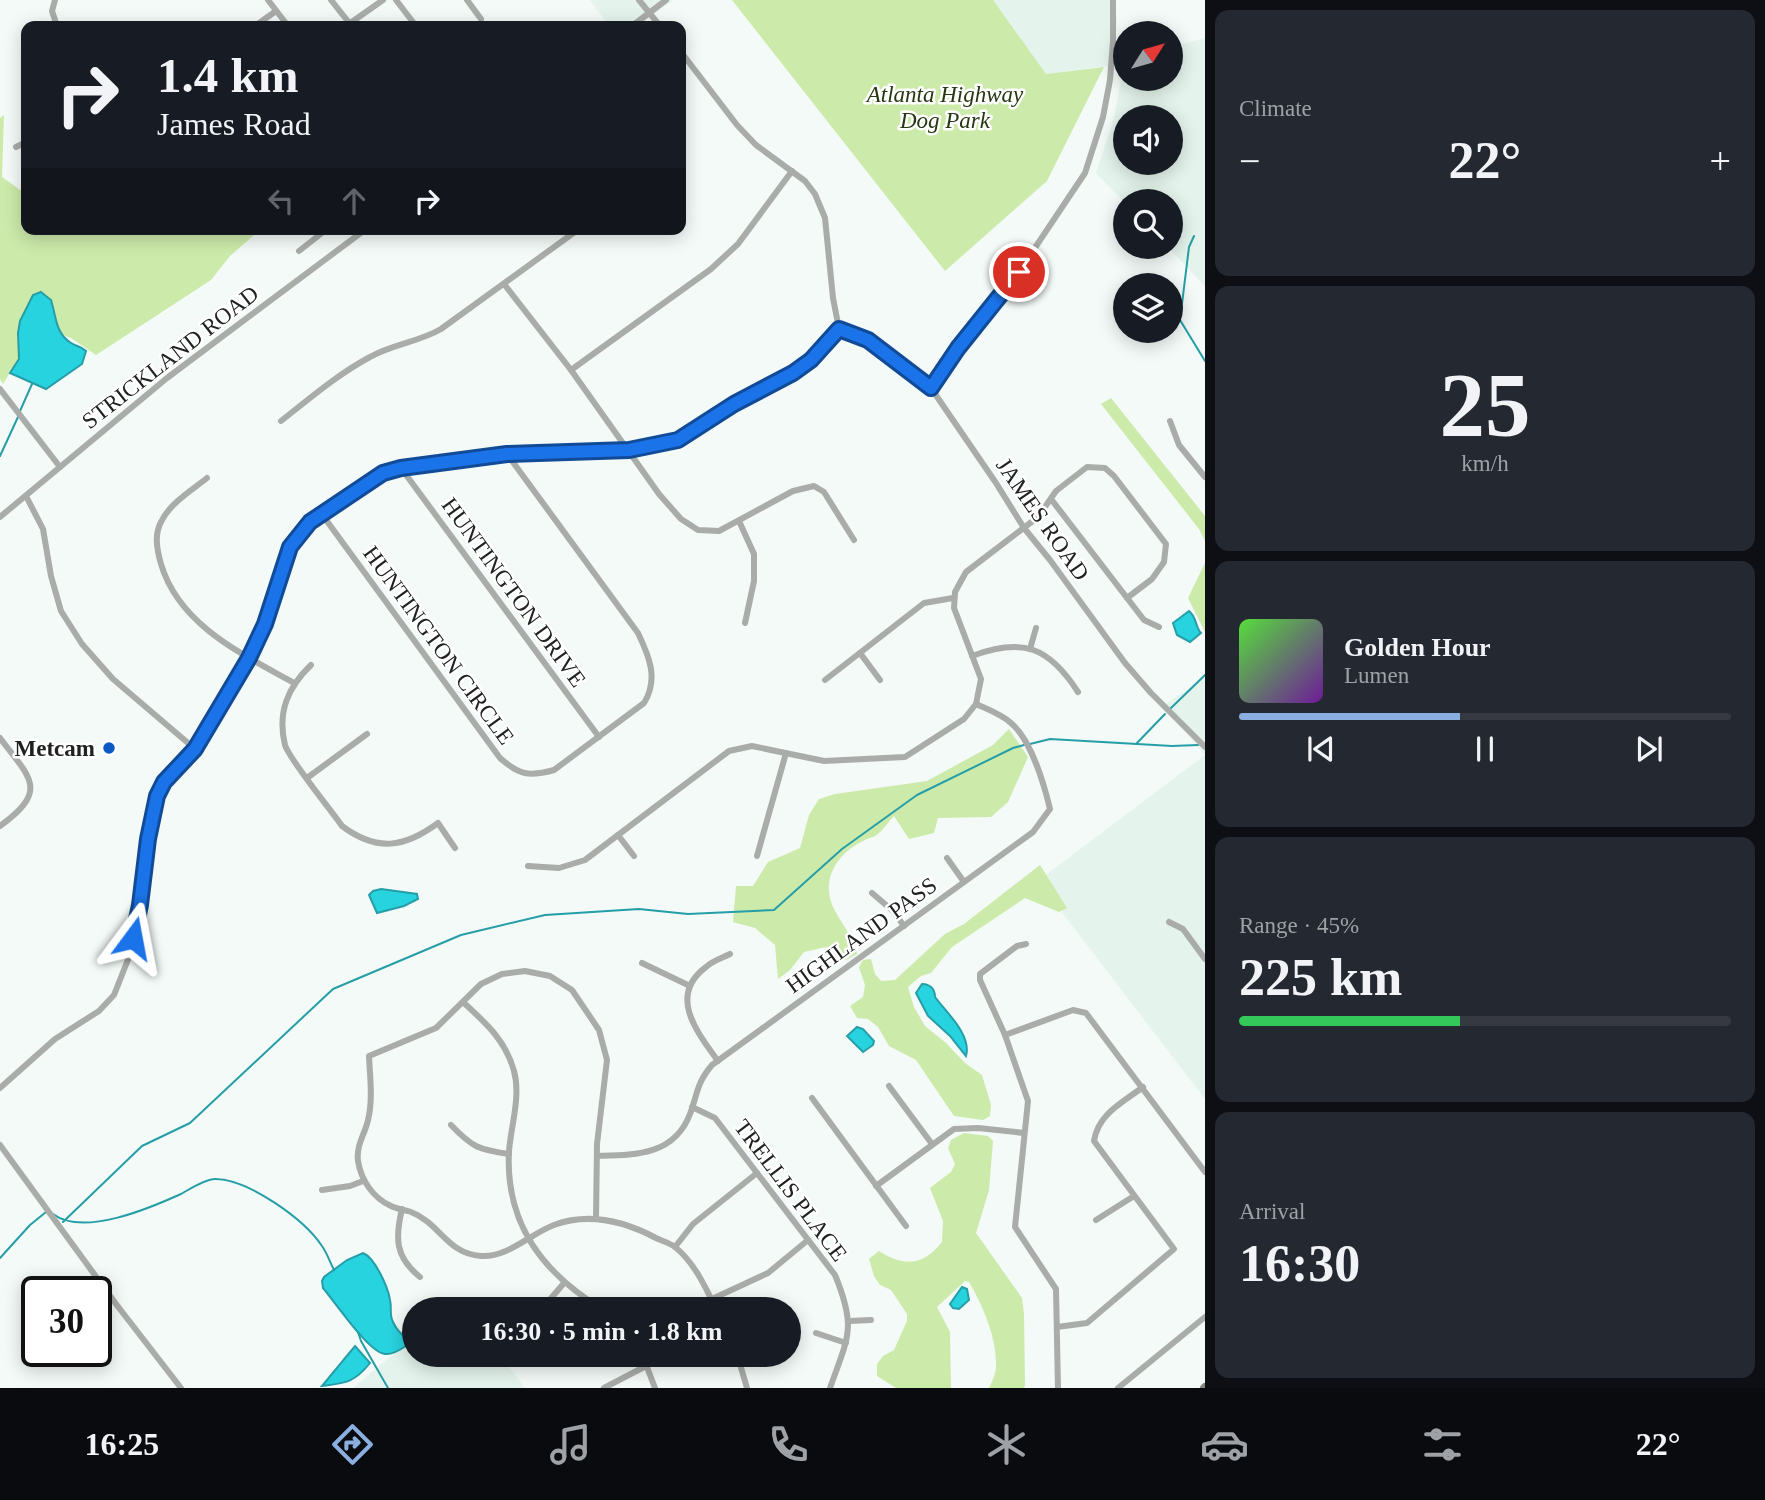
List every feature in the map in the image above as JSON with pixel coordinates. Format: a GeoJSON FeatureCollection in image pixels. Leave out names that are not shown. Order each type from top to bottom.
{"type":"FeatureCollection","features":[{"type":"Feature","properties":{"kind":"street"},"geometry":{"type":"LineString","coordinates":[[55,0],[52,14],[55,21]]}},
{"type":"Feature","properties":{"kind":"street"},"geometry":{"type":"LineString","coordinates":[[268,0],[284,21]]}},
{"type":"Feature","properties":{"kind":"street"},"geometry":{"type":"LineString","coordinates":[[331,0],[345,21]]}},
{"type":"Feature","properties":{"kind":"street"},"geometry":{"type":"LineString","coordinates":[[354,21],[383,0]]}},
{"type":"Feature","properties":{"kind":"street"},"geometry":{"type":"LineString","coordinates":[[397,0],[412,21]]}},
{"type":"Feature","properties":{"kind":"street"},"geometry":{"type":"LineString","coordinates":[[467,0],[481,19]]}},
{"type":"Feature","properties":{"kind":"street"},"geometry":{"type":"LineString","coordinates":[[639,0],[656,21]]}},
{"type":"Feature","properties":{"kind":"street"},"geometry":{"type":"LineString","coordinates":[[639,21],[666,0]]}},
{"type":"Feature","properties":{"kind":"street"},"geometry":{"type":"LineString","coordinates":[[931,388],[958,348],[1006,291],[1086,173],[1109,87],[1113,0]]}},
{"type":"Feature","properties":{"kind":"street"},"geometry":{"type":"LineString","coordinates":[[262,21],[276,10]]}},
{"type":"Feature","properties":{"kind":"street"},"geometry":{"type":"LineString","coordinates":[[0,1088],[55,1039],[99,1011],[114,995],[129,957],[157,796],[164,782],[195,749],[249,658],[265,624],[290,547],[299,534],[321,513],[383,473],[401,468],[507,454],[629,450],[678,440],[734,404],[793,373],[811,360],[839,329],[825,218],[815,194],[792,171],[756,145],[737,125],[686,59]]}},
{"type":"Feature","properties":{"kind":"street"},"geometry":{"type":"LineString","coordinates":[[16,147],[21,144]]}},
{"type":"Feature","properties":{"kind":"street"},"geometry":{"type":"LineString","coordinates":[[572,370],[711,269],[738,244],[792,171]]}},
{"type":"Feature","properties":{"kind":"street"},"geometry":{"type":"LineString","coordinates":[[299,251],[319,235]]}},
{"type":"Feature","properties":{"kind":"street","name":"STRICKLAND ROAD"},"geometry":{"type":"LineString","coordinates":[[0,517],[189,361],[358,235]]}},
{"type":"Feature","properties":{"kind":"street"},"geometry":{"type":"LineString","coordinates":[[281,421],[368,357],[403,342],[425,338],[571,235]]}},
{"type":"Feature","properties":{"kind":"street"},"geometry":{"type":"LineString","coordinates":[[504,284],[572,370],[659,494],[681,519],[698,530],[719,531],[793,491],[814,486],[824,492],[854,540]]}},
{"type":"Feature","properties":{"kind":"street","name":"JAMES ROAD"},"geometry":{"type":"LineString","coordinates":[[839,329],[868,340],[931,388],[1024,528],[1125,663],[1205,747]]}},
{"type":"Feature","properties":{"kind":"street"},"geometry":{"type":"LineString","coordinates":[[0,389],[60,467]]}},
{"type":"Feature","properties":{"kind":"street"},"geometry":{"type":"LineString","coordinates":[[1170,421],[1179,445],[1205,477]]}},
{"type":"Feature","properties":{"kind":"street","name":"HUNTINGTON CIRCLE"},"geometry":{"type":"LineString","coordinates":[[321,513],[500,758],[512,769],[532,775],[554,770],[644,703],[652,675],[648,653],[633,626],[507,454]]}},
{"type":"Feature","properties":{"kind":"street"},"geometry":{"type":"LineString","coordinates":[[528,866],[559,869],[585,860],[729,751],[752,746],[824,761],[905,757],[964,719],[976,704],[981,679],[954,608],[953,598],[965,572],[1038,517],[1056,491],[1087,467],[1105,468],[1166,544],[1164,562],[1152,579],[1127,598]]}},
{"type":"Feature","properties":{"kind":"street","name":"HUNTINGTON DRIVE"},"geometry":{"type":"LineString","coordinates":[[401,468],[599,737]]}},
{"type":"Feature","properties":{"kind":"street"},"geometry":{"type":"LineString","coordinates":[[207,478],[170,508],[157,532],[158,553],[170,590],[220,641],[294,683]]}},
{"type":"Feature","properties":{"kind":"street"},"geometry":{"type":"LineString","coordinates":[[26,496],[43,528],[51,576],[61,611],[82,644],[113,679],[195,749]]}},
{"type":"Feature","properties":{"kind":"street"},"geometry":{"type":"LineString","coordinates":[[1051,499],[1144,620],[1159,627]]}},
{"type":"Feature","properties":{"kind":"street"},"geometry":{"type":"LineString","coordinates":[[739,521],[754,554],[754,581],[745,623]]}},
{"type":"Feature","properties":{"kind":"street"},"geometry":{"type":"LineString","coordinates":[[825,680],[924,603],[953,598]]}},
{"type":"Feature","properties":{"kind":"street"},"geometry":{"type":"LineString","coordinates":[[1030,649],[1036,628]]}},
{"type":"Feature","properties":{"kind":"street"},"geometry":{"type":"LineString","coordinates":[[972,656],[995,647],[1017,645],[1039,652],[1064,670],[1077,692]]}},
{"type":"Feature","properties":{"kind":"street"},"geometry":{"type":"LineString","coordinates":[[860,653],[880,680]]}},
{"type":"Feature","properties":{"kind":"street"},"geometry":{"type":"LineString","coordinates":[[311,665],[294,683],[282,716],[285,747],[342,826],[352,833],[388,845],[419,837],[438,823],[456,848]]}},
{"type":"Feature","properties":{"kind":"street","name":"HIGHLAND PASS"},"geometry":{"type":"LineString","coordinates":[[597,1156],[638,1155],[656,1151],[676,1138],[689,1117],[700,1079],[718,1061],[1032,832],[1050,809],[1044,783],[1021,736],[1011,723],[976,704]]}},
{"type":"Feature","properties":{"kind":"street"},"geometry":{"type":"LineString","coordinates":[[307,778],[367,734]]}},
{"type":"Feature","properties":{"kind":"street"},"geometry":{"type":"LineString","coordinates":[[0,738],[26,774],[31,790],[22,809],[0,826]]}},
{"type":"Feature","properties":{"kind":"street"},"geometry":{"type":"LineString","coordinates":[[757,856],[786,753]]}},
{"type":"Feature","properties":{"kind":"street"},"geometry":{"type":"LineString","coordinates":[[618,835],[634,856]]}},
{"type":"Feature","properties":{"kind":"street"},"geometry":{"type":"LineString","coordinates":[[947,858],[964,882]]}},
{"type":"Feature","properties":{"kind":"street"},"geometry":{"type":"LineString","coordinates":[[872,893],[893,911],[904,926]]}},
{"type":"Feature","properties":{"kind":"street"},"geometry":{"type":"LineString","coordinates":[[1169,922],[1183,929],[1205,959]]}},
{"type":"Feature","properties":{"kind":"street"},"geometry":{"type":"LineString","coordinates":[[1026,944],[1017,946],[980,974],[980,980],[1005,1035],[1028,1101],[1015,1227],[1056,1289],[1058,1388]]}},
{"type":"Feature","properties":{"kind":"street"},"geometry":{"type":"LineString","coordinates":[[718,1061],[692,1024],[687,1007],[690,986],[705,967],[730,954]]}},
{"type":"Feature","properties":{"kind":"street"},"geometry":{"type":"LineString","coordinates":[[642,963],[690,986]]}},
{"type":"Feature","properties":{"kind":"street"},"geometry":{"type":"LineString","coordinates":[[596,1219],[597,1156],[607,1060],[599,1030],[572,990],[550,976],[525,971],[502,974],[481,984],[436,1028],[369,1056],[369,1119],[359,1146],[358,1160],[363,1181],[375,1195],[390,1206],[413,1213],[431,1224],[450,1245],[467,1254],[484,1257],[504,1253],[555,1225],[580,1219],[609,1220],[637,1228],[675,1247],[693,1267],[711,1297]]}},
{"type":"Feature","properties":{"kind":"street"},"geometry":{"type":"LineString","coordinates":[[464,1003],[492,1028],[514,1071],[517,1087],[509,1154],[512,1199],[527,1238],[553,1273],[582,1297]]}},
{"type":"Feature","properties":{"kind":"street"},"geometry":{"type":"LineString","coordinates":[[1005,1035],[1073,1010],[1086,1013],[1205,1171]]}},
{"type":"Feature","properties":{"kind":"street"},"geometry":{"type":"LineString","coordinates":[[889,1086],[932,1144]]}},
{"type":"Feature","properties":{"kind":"street"},"geometry":{"type":"LineString","coordinates":[[1057,1327],[1087,1323],[1174,1249],[1094,1141],[1096,1127],[1104,1116],[1143,1087]]}},
{"type":"Feature","properties":{"kind":"street"},"geometry":{"type":"LineString","coordinates":[[812,1098],[906,1226]]}},
{"type":"Feature","properties":{"kind":"street","name":"TRELLIS PLACE"},"geometry":{"type":"LineString","coordinates":[[692,1107],[715,1118],[835,1275],[844,1297],[849,1321],[846,1343],[830,1388]]}},
{"type":"Feature","properties":{"kind":"street"},"geometry":{"type":"LineString","coordinates":[[451,1125],[468,1143],[484,1151],[509,1154]]}},
{"type":"Feature","properties":{"kind":"street"},"geometry":{"type":"LineString","coordinates":[[876,1186],[954,1129],[978,1128],[1024,1133]]}},
{"type":"Feature","properties":{"kind":"street"},"geometry":{"type":"LineString","coordinates":[[0,1145],[181,1388]]}},
{"type":"Feature","properties":{"kind":"street"},"geometry":{"type":"LineString","coordinates":[[675,1247],[693,1224],[757,1173]]}},
{"type":"Feature","properties":{"kind":"street"},"geometry":{"type":"LineString","coordinates":[[322,1190],[363,1181]]}},
{"type":"Feature","properties":{"kind":"street"},"geometry":{"type":"LineString","coordinates":[[1096,1220],[1134,1196]]}},
{"type":"Feature","properties":{"kind":"street"},"geometry":{"type":"LineString","coordinates":[[401,1209],[396,1232],[399,1251],[410,1269],[419,1276]]}},
{"type":"Feature","properties":{"kind":"street"},"geometry":{"type":"LineString","coordinates":[[716,1297],[768,1273],[808,1240]]}},
{"type":"Feature","properties":{"kind":"street"},"geometry":{"type":"LineString","coordinates":[[552,1297],[564,1283]]}},
{"type":"Feature","properties":{"kind":"street"},"geometry":{"type":"LineString","coordinates":[[1118,1388],[1205,1317]]}},
{"type":"Feature","properties":{"kind":"street"},"geometry":{"type":"LineString","coordinates":[[849,1321],[871,1321]]}},
{"type":"Feature","properties":{"kind":"street"},"geometry":{"type":"LineString","coordinates":[[816,1333],[846,1343]]}},
{"type":"Feature","properties":{"kind":"street"},"geometry":{"type":"LineString","coordinates":[[604,1388],[644,1367]]}},
{"type":"Feature","properties":{"kind":"street"},"geometry":{"type":"LineString","coordinates":[[646,1367],[655,1388]]}},
{"type":"Feature","properties":{"kind":"street"},"geometry":{"type":"LineString","coordinates":[[741,1367],[747,1388]]}},
{"type":"Feature","properties":{"kind":"shaded area"},"geometry":{"type":"Polygon","coordinates":[[[590,0],[673,0],[645,21],[605,21],[590,0]]]}},
{"type":"Feature","properties":{"kind":"shaded area"},"geometry":{"type":"Polygon","coordinates":[[[990,0],[1111,0],[1117,18],[1117,21],[1113,21],[1113,65],[1046,74],[990,0]]]}},
{"type":"Feature","properties":{"kind":"shaded area"},"geometry":{"type":"Polygon","coordinates":[[[1205,38],[1205,286],[1179,259],[1183,259],[1183,189],[1113,191],[1096,173],[1113,122],[1113,175],[1183,175],[1183,105],[1116,105],[1119,91],[1183,91],[1183,44],[1205,38]]]}},
{"type":"Feature","properties":{"kind":"shaded area"},"geometry":{"type":"Polygon","coordinates":[[[1205,677],[1205,755],[1163,706],[1205,677]]]}},
{"type":"Feature","properties":{"kind":"shaded area"},"geometry":{"type":"Polygon","coordinates":[[[1205,755],[1205,1099],[1038,881],[1205,755]]]}},
{"type":"Feature","properties":{"kind":"shaded area"},"geometry":{"type":"Polygon","coordinates":[[[402,1347],[402,1367],[509,1367],[525,1388],[353,1388],[402,1347]]]}},
{"type":"Feature","properties":{"kind":"green space","name":"Atlanta Highway Dog Park"},"geometry":{"type":"Polygon","coordinates":[[[732,0],[993,0],[1046,74],[1104,67],[1047,181],[945,271],[732,0]]]}},
{"type":"Feature","properties":{"kind":"green space"},"geometry":{"type":"Polygon","coordinates":[[[4,115],[2,177],[21,190],[21,235],[254,235],[230,256],[211,280],[96,355],[71,338],[47,329],[24,350],[3,384],[0,379],[0,118],[4,115]]]}},
{"type":"Feature","properties":{"kind":"green space"},"geometry":{"type":"Polygon","coordinates":[[[1111,398],[1205,516],[1205,541],[1199,529],[1101,404],[1111,398]]]}},
{"type":"Feature","properties":{"kind":"green space"},"geometry":{"type":"Polygon","coordinates":[[[1205,563],[1205,632],[1188,598],[1205,563]]]}},
{"type":"Feature","properties":{"kind":"green space"},"geometry":{"type":"Polygon","coordinates":[[[1009,729],[1028,757],[1008,802],[991,817],[938,818],[934,833],[909,839],[894,816],[878,834],[846,852],[833,870],[829,890],[835,911],[852,939],[857,954],[846,960],[836,957],[826,947],[804,952],[790,970],[778,979],[775,945],[755,928],[733,922],[736,886],[753,886],[768,862],[800,848],[809,815],[819,799],[835,794],[927,781],[993,745],[1009,729]]]}},
{"type":"Feature","properties":{"kind":"green space"},"geometry":{"type":"Polygon","coordinates":[[[1040,865],[1067,908],[1059,912],[1025,898],[952,947],[931,973],[921,976],[908,987],[914,1007],[925,1026],[982,1075],[991,1105],[990,1116],[983,1120],[954,1116],[916,1060],[889,1046],[878,1027],[868,1019],[857,1018],[850,1006],[863,997],[865,985],[859,967],[863,960],[871,959],[875,974],[881,981],[895,980],[945,934],[964,924],[1040,865]]]}},
{"type":"Feature","properties":{"kind":"green space"},"geometry":{"type":"Polygon","coordinates":[[[964,1133],[988,1136],[993,1141],[989,1190],[976,1233],[1022,1298],[1025,1385],[1024,1388],[989,1388],[996,1369],[994,1345],[979,1301],[969,1282],[965,1281],[937,1307],[950,1332],[951,1388],[896,1388],[877,1376],[877,1364],[883,1356],[894,1350],[907,1321],[907,1314],[891,1290],[880,1285],[869,1259],[879,1251],[905,1262],[920,1260],[942,1242],[943,1221],[930,1188],[951,1172],[955,1164],[948,1148],[951,1140],[964,1133]]]}},
{"type":"Feature","properties":{"kind":"water"},"geometry":{"type":"Polygon","coordinates":[[[41,292],[51,300],[62,334],[71,343],[86,351],[82,364],[46,389],[10,373],[19,359],[20,321],[33,295],[41,292]]]}},
{"type":"Feature","properties":{"kind":"water"},"geometry":{"type":"Polygon","coordinates":[[[1189,611],[1201,633],[1190,642],[1177,635],[1173,623],[1189,611]]]}},
{"type":"Feature","properties":{"kind":"water"},"geometry":{"type":"Polygon","coordinates":[[[381,889],[417,894],[418,899],[404,906],[377,913],[369,895],[381,889]]]}},
{"type":"Feature","properties":{"kind":"water"},"geometry":{"type":"Polygon","coordinates":[[[922,984],[932,987],[935,997],[962,1032],[967,1048],[966,1056],[950,1036],[928,1016],[916,993],[922,984]]]}},
{"type":"Feature","properties":{"kind":"water"},"geometry":{"type":"Polygon","coordinates":[[[857,1027],[863,1029],[874,1041],[873,1045],[863,1052],[847,1036],[857,1027]]]}},
{"type":"Feature","properties":{"kind":"water"},"geometry":{"type":"Polygon","coordinates":[[[363,1253],[372,1261],[389,1294],[392,1319],[402,1334],[402,1348],[385,1354],[370,1345],[323,1288],[324,1277],[347,1260],[363,1253]]]}},
{"type":"Feature","properties":{"kind":"water"},"geometry":{"type":"Polygon","coordinates":[[[962,1287],[967,1289],[969,1300],[959,1309],[953,1308],[950,1304],[962,1287]]]}},
{"type":"Feature","properties":{"kind":"water"},"geometry":{"type":"Polygon","coordinates":[[[355,1346],[370,1363],[349,1381],[322,1386],[355,1346]]]}},
{"type":"Feature","properties":{"kind":"waterway"},"geometry":{"type":"LineString","coordinates":[[1194,236],[1189,247],[1180,320],[1205,361]]}},
{"type":"Feature","properties":{"kind":"waterway"},"geometry":{"type":"LineString","coordinates":[[20,411],[32,384]]}},
{"type":"Feature","properties":{"kind":"waterway"},"geometry":{"type":"LineString","coordinates":[[0,456],[18,417]]}},
{"type":"Feature","properties":{"kind":"waterway"},"geometry":{"type":"LineString","coordinates":[[1170,709],[1205,675]]}},
{"type":"Feature","properties":{"kind":"waterway"},"geometry":{"type":"LineString","coordinates":[[1136,744],[1165,714]]}},
{"type":"Feature","properties":{"kind":"waterway"},"geometry":{"type":"LineString","coordinates":[[1030,744],[1050,739],[1198,745]]}},
{"type":"Feature","properties":{"kind":"waterway"},"geometry":{"type":"LineString","coordinates":[[63,1222],[142,1146],[190,1123],[333,989],[461,935],[545,915],[639,909],[688,914],[774,910],[842,849],[917,795],[1024,745]]}},
{"type":"Feature","properties":{"kind":"waterway"},"geometry":{"type":"LineString","coordinates":[[53,1214],[81,1223],[117,1218],[135,1213],[207,1181],[228,1181],[259,1193],[289,1213],[314,1235],[334,1270]]}},
{"type":"Feature","properties":{"kind":"waterway"},"geometry":{"type":"LineString","coordinates":[[0,1258],[30,1225],[46,1212]]}},
{"type":"Feature","properties":{"kind":"waterway"},"geometry":{"type":"LineString","coordinates":[[358,1332],[388,1388]]}},
{"type":"Feature","properties":{"kind":"place","name":"Metcam"},"geometry":{"type":"Point","coordinates":[109,748]}},
{"type":"Feature","properties":{"kind":"route"},"geometry":{"type":"LineString","coordinates":[[133,938],[157,796],[164,782],[195,749],[242,670],[265,624],[290,547],[299,534],[321,513],[383,473],[401,468],[507,454],[629,450],[678,440],[734,404],[793,373],[811,360],[839,329],[868,340],[931,388],[958,348],[1019,272]]}}]}
